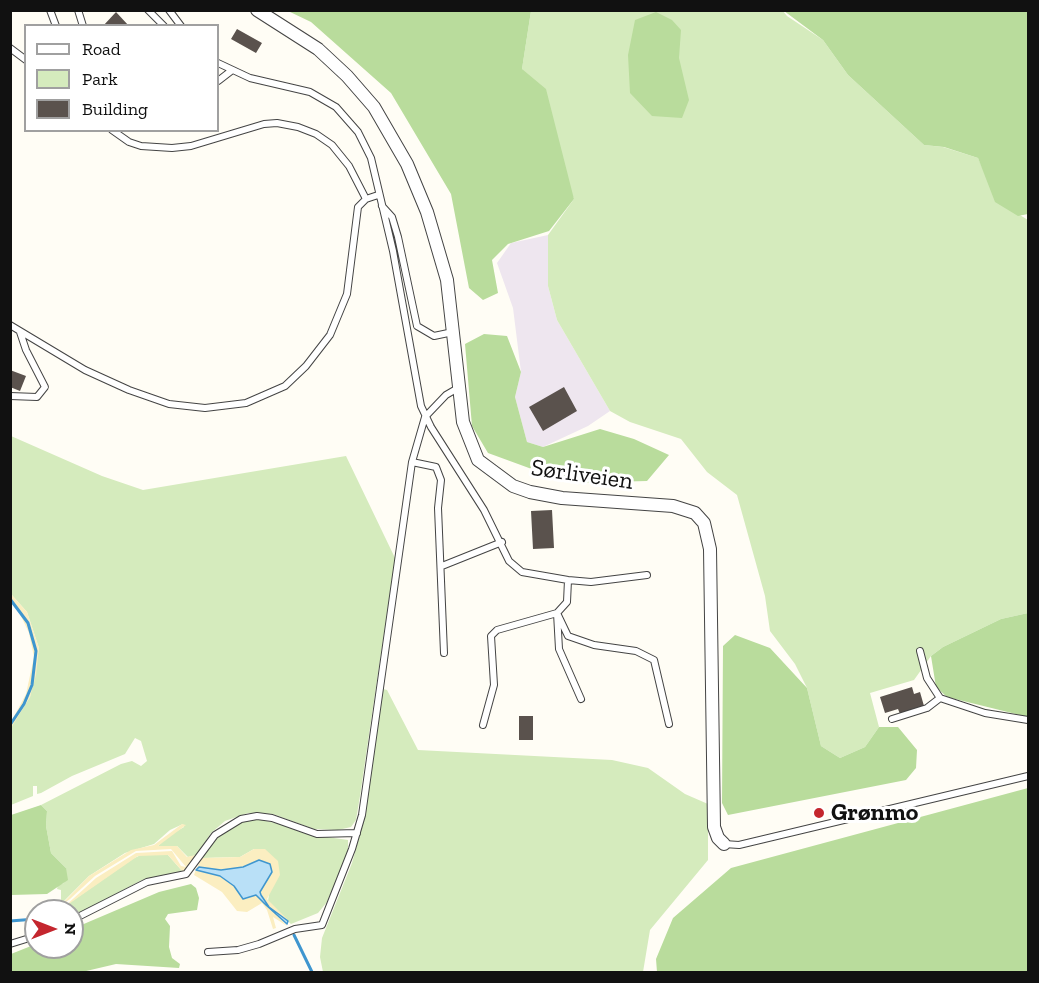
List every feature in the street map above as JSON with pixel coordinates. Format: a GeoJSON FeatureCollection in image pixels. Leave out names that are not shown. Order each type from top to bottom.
{"type":"FeatureCollection","features":[{"type":"Feature","properties":{"kind":"street","name":"Sørliveien"},"geometry":{"type":"LineString","coordinates":[[257,10],[318,49],[374,107],[407,164],[427,212],[447,279],[463,422],[478,460],[513,486],[544,496],[673,506],[695,513],[704,523],[710,549],[714,827],[717,838],[724,844]]}},
{"type":"Feature","properties":{"kind":"lane"},"geometry":{"type":"LineString","coordinates":[[148,10],[162,24]]}},
{"type":"Feature","properties":{"kind":"lane"},"geometry":{"type":"LineString","coordinates":[[169,10],[179,24]]}},
{"type":"Feature","properties":{"kind":"lane"},"geometry":{"type":"LineString","coordinates":[[10,48],[24,58]]}},
{"type":"Feature","properties":{"kind":"lane"},"geometry":{"type":"LineString","coordinates":[[219,64],[250,78],[310,92],[336,107],[358,132],[371,158],[380,204],[393,251],[412,367],[425,417],[502,542],[509,561],[516,568],[568,580],[591,582],[647,575]]}},
{"type":"Feature","properties":{"kind":"lane"},"geometry":{"type":"LineString","coordinates":[[219,80],[231,71]]}},
{"type":"Feature","properties":{"kind":"lane"},"geometry":{"type":"LineString","coordinates":[[115,132],[129,142],[164,148],[190,146],[264,124],[277,123],[298,127],[316,134],[332,145],[349,166],[366,199]]}},
{"type":"Feature","properties":{"kind":"lane"},"geometry":{"type":"LineString","coordinates":[[10,325],[107,381],[169,404],[187,408],[222,407],[262,397],[285,386],[306,366],[330,335],[347,294],[358,207],[366,199],[378,195]]}},
{"type":"Feature","properties":{"kind":"lane"},"geometry":{"type":"LineString","coordinates":[[380,204],[392,217],[417,326],[434,336],[453,332]]}},
{"type":"Feature","properties":{"kind":"lane"},"geometry":{"type":"LineString","coordinates":[[10,396],[37,397],[41,395],[45,387],[26,350],[20,332]]}},
{"type":"Feature","properties":{"kind":"lane"},"geometry":{"type":"LineString","coordinates":[[208,952],[238,950],[295,929],[322,925],[357,833],[365,798],[412,462],[425,417],[446,395],[458,388]]}},
{"type":"Feature","properties":{"kind":"lane"},"geometry":{"type":"LineString","coordinates":[[412,462],[436,467],[439,473],[439,549],[442,566],[444,653]]}},
{"type":"Feature","properties":{"kind":"lane"},"geometry":{"type":"LineString","coordinates":[[442,566],[502,542]]}},
{"type":"Feature","properties":{"kind":"lane"},"geometry":{"type":"LineString","coordinates":[[483,725],[494,685],[491,636],[497,630],[557,613],[567,602],[568,580]]}},
{"type":"Feature","properties":{"kind":"lane"},"geometry":{"type":"LineString","coordinates":[[557,613],[559,649],[581,699]]}},
{"type":"Feature","properties":{"kind":"lane"},"geometry":{"type":"LineString","coordinates":[[557,613],[568,636],[578,641],[628,649],[654,660],[669,724]]}},
{"type":"Feature","properties":{"kind":"lane"},"geometry":{"type":"LineString","coordinates":[[920,651],[927,678],[940,698],[985,713],[1029,720]]}},
{"type":"Feature","properties":{"kind":"lane"},"geometry":{"type":"LineString","coordinates":[[892,719],[927,708],[940,698]]}},
{"type":"Feature","properties":{"kind":"lane"},"geometry":{"type":"LineString","coordinates":[[724,844],[739,845],[1029,776]]}},
{"type":"Feature","properties":{"kind":"lane"},"geometry":{"type":"LineString","coordinates":[[84,914],[147,882],[186,874],[215,835],[228,824],[241,819],[272,818],[317,834],[357,833]]}},
{"type":"Feature","properties":{"kind":"shaded area"},"geometry":{"type":"Polygon","coordinates":[[[548,235],[548,286],[557,320],[610,411],[588,426],[543,447],[527,442],[515,397],[521,372],[513,308],[497,263],[511,243],[548,235]]]}},
{"type":"Feature","properties":{"kind":"green space"},"geometry":{"type":"Polygon","coordinates":[[[288,11],[531,11],[522,69],[546,89],[574,199],[549,231],[508,244],[492,260],[498,293],[483,300],[469,288],[451,194],[391,93],[311,22],[288,11]]]}},
{"type":"Feature","properties":{"kind":"green space"},"geometry":{"type":"Polygon","coordinates":[[[531,11],[783,11],[823,40],[848,75],[924,145],[943,147],[978,158],[997,201],[1028,220],[1028,613],[1001,619],[943,647],[931,656],[914,680],[870,693],[879,727],[865,747],[840,758],[821,746],[807,688],[795,664],[770,631],[765,596],[737,495],[707,472],[681,439],[630,422],[610,411],[557,320],[548,286],[548,235],[574,199],[522,69],[531,11]]]}},
{"type":"Feature","properties":{"kind":"green space"},"geometry":{"type":"Polygon","coordinates":[[[784,11],[1028,11],[1028,214],[1018,216],[995,202],[978,158],[944,147],[924,145],[848,75],[823,40],[784,11]]]}},
{"type":"Feature","properties":{"kind":"green space"},"geometry":{"type":"Polygon","coordinates":[[[656,12],[672,20],[681,30],[679,58],[689,100],[682,118],[652,116],[630,93],[628,55],[635,20],[656,12]]]}},
{"type":"Feature","properties":{"kind":"green space"},"geometry":{"type":"Polygon","coordinates":[[[484,334],[507,336],[521,372],[515,397],[527,442],[543,447],[600,429],[634,439],[669,455],[647,481],[570,483],[488,453],[472,426],[465,344],[484,334]]]}},
{"type":"Feature","properties":{"kind":"green space"},"geometry":{"type":"Polygon","coordinates":[[[11,436],[102,476],[143,490],[346,456],[395,558],[356,820],[351,827],[338,830],[314,829],[273,814],[248,813],[225,821],[211,833],[197,855],[188,857],[177,846],[158,846],[168,836],[184,827],[183,824],[170,830],[154,844],[125,853],[89,876],[66,899],[61,899],[61,890],[57,889],[58,885],[64,883],[66,868],[51,853],[46,826],[47,811],[41,805],[121,764],[132,761],[141,766],[147,761],[141,741],[135,738],[125,754],[72,776],[41,793],[37,794],[37,786],[33,786],[33,796],[11,805],[10,728],[30,697],[39,648],[27,612],[11,594],[11,436]]]}},
{"type":"Feature","properties":{"kind":"green space"},"geometry":{"type":"Polygon","coordinates":[[[1028,613],[1028,717],[947,697],[936,687],[931,656],[943,647],[1001,619],[1028,613]]]}},
{"type":"Feature","properties":{"kind":"green space"},"geometry":{"type":"Polygon","coordinates":[[[735,635],[770,648],[807,688],[821,746],[840,758],[865,747],[879,727],[898,727],[917,750],[916,768],[906,780],[728,815],[722,803],[723,646],[735,635]]]}},
{"type":"Feature","properties":{"kind":"green space"},"geometry":{"type":"Polygon","coordinates":[[[383,689],[387,690],[418,750],[612,760],[648,768],[685,794],[708,804],[708,860],[650,930],[643,972],[323,972],[320,957],[322,938],[352,863],[365,816],[383,689]]]}},
{"type":"Feature","properties":{"kind":"green space"},"geometry":{"type":"Polygon","coordinates":[[[1028,788],[1028,972],[657,972],[656,959],[673,918],[731,868],[1028,788]]]}},
{"type":"Feature","properties":{"kind":"green space"},"geometry":{"type":"Polygon","coordinates":[[[41,805],[47,811],[46,826],[51,853],[66,868],[68,880],[47,894],[11,895],[11,815],[41,805]]]}},
{"type":"Feature","properties":{"kind":"green space"},"geometry":{"type":"Polygon","coordinates":[[[257,819],[280,824],[306,834],[348,840],[348,851],[341,869],[327,902],[318,913],[291,924],[276,910],[268,901],[269,895],[254,849],[240,857],[202,858],[220,833],[241,822],[257,819]]]}},
{"type":"Feature","properties":{"kind":"green space"},"geometry":{"type":"Polygon","coordinates":[[[141,855],[168,855],[183,872],[142,880],[84,911],[84,899],[75,899],[141,855]]]}},
{"type":"Feature","properties":{"kind":"green space"},"geometry":{"type":"Polygon","coordinates":[[[191,884],[196,888],[199,898],[197,910],[168,914],[165,919],[170,926],[169,947],[172,958],[180,964],[179,968],[116,964],[82,972],[11,972],[11,954],[24,949],[24,959],[84,959],[84,924],[159,892],[191,884]]]}},
{"type":"Feature","properties":{"kind":"sand"},"geometry":{"type":"Polygon","coordinates":[[[11,594],[27,612],[39,648],[36,675],[30,697],[11,728],[11,722],[26,694],[34,657],[29,633],[11,602],[11,594]]]}},
{"type":"Feature","properties":{"kind":"sand"},"geometry":{"type":"Polygon","coordinates":[[[182,824],[186,825],[158,846],[177,846],[187,857],[196,855],[183,872],[168,855],[138,856],[73,899],[96,878],[136,853],[172,851],[181,866],[186,867],[171,849],[136,851],[95,876],[70,899],[67,899],[89,876],[131,850],[154,845],[182,824]]]}},
{"type":"Feature","properties":{"kind":"sand"},"geometry":{"type":"Polygon","coordinates":[[[254,849],[265,849],[278,861],[280,875],[267,899],[287,919],[286,922],[273,911],[287,926],[273,917],[276,928],[273,929],[267,910],[262,903],[247,912],[237,911],[222,892],[194,875],[196,869],[220,876],[234,886],[241,897],[246,899],[256,895],[268,906],[260,892],[272,872],[270,864],[259,860],[248,866],[221,870],[197,868],[202,858],[240,857],[254,849]]]}},
{"type":"Feature","properties":{"kind":"water"},"geometry":{"type":"Polygon","coordinates":[[[259,860],[270,864],[272,872],[260,892],[261,895],[269,907],[288,921],[287,924],[256,895],[243,899],[234,886],[220,876],[196,870],[199,867],[221,870],[243,867],[259,860]]]}},
{"type":"Feature","properties":{"kind":"building"},"geometry":{"type":"Polygon","coordinates":[[[116,12],[127,24],[105,24],[116,12]]]}},
{"type":"Feature","properties":{"kind":"building"},"geometry":{"type":"Polygon","coordinates":[[[237,29],[262,43],[256,53],[231,39],[237,29]]]}},
{"type":"Feature","properties":{"kind":"building"},"geometry":{"type":"Polygon","coordinates":[[[10,370],[26,376],[20,391],[10,387],[10,370]]]}},
{"type":"Feature","properties":{"kind":"building"},"geometry":{"type":"Polygon","coordinates":[[[564,387],[577,411],[543,431],[529,407],[564,387]]]}},
{"type":"Feature","properties":{"kind":"building"},"geometry":{"type":"Polygon","coordinates":[[[552,510],[554,548],[533,549],[531,511],[552,510]]]}},
{"type":"Feature","properties":{"kind":"building"},"geometry":{"type":"Polygon","coordinates":[[[912,687],[914,694],[920,692],[924,706],[900,714],[898,709],[885,713],[880,697],[912,687]]]}},
{"type":"Feature","properties":{"kind":"building"},"geometry":{"type":"Polygon","coordinates":[[[519,716],[533,716],[533,740],[519,740],[519,716]]]}},
{"type":"Feature","properties":{"kind":"waterway"},"geometry":{"type":"LineString","coordinates":[[10,599],[28,623],[36,651],[32,685],[24,704],[10,725]]}},
{"type":"Feature","properties":{"kind":"waterway"},"geometry":{"type":"LineString","coordinates":[[10,921],[24,920]]}},
{"type":"Feature","properties":{"kind":"waterway"},"geometry":{"type":"LineString","coordinates":[[294,935],[312,972]]}},
{"type":"Feature","properties":{"kind":"place","name":"Grønmo"},"geometry":{"type":"Point","coordinates":[819,813]}}]}
